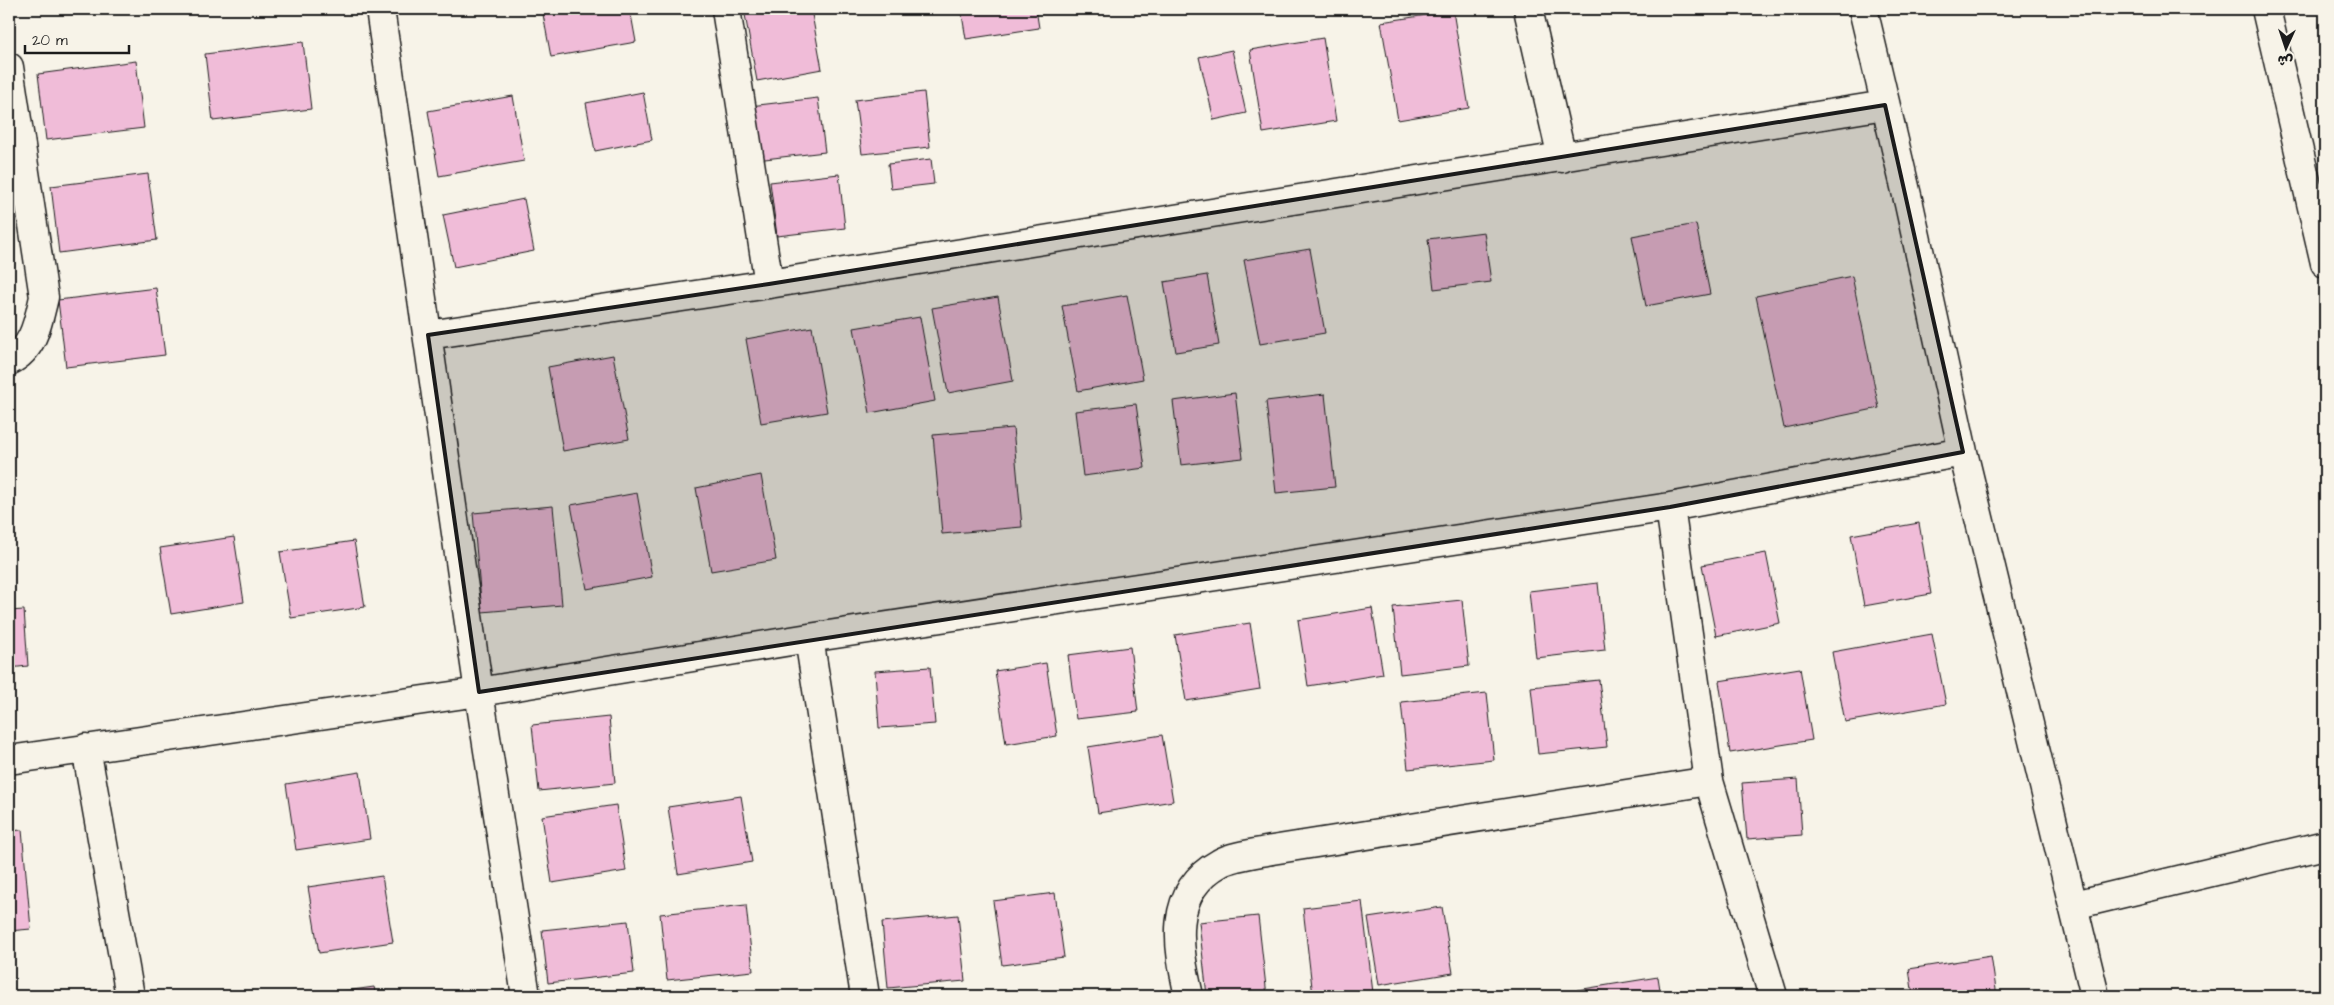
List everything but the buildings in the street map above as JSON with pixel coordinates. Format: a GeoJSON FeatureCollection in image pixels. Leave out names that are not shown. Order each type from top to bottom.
{"type":"FeatureCollection","features":[{"type":"Feature","properties":{"kind":"street"},"geometry":{"type":"LineString","coordinates":[[380,9],[479,692],[526,996]]}},
{"type":"Feature","properties":{"kind":"street"},"geometry":{"type":"LineString","coordinates":[[726,9],[769,284]]}},
{"type":"Feature","properties":{"kind":"street"},"geometry":{"type":"LineString","coordinates":[[1528,9],[1562,158]]}},
{"type":"Feature","properties":{"kind":"street"},"geometry":{"type":"LineString","coordinates":[[1864,9],[1963,452],[2095,996]]}},
{"type":"Feature","properties":{"kind":"street"},"geometry":{"type":"LineString","coordinates":[[2266,9],[2325,263]]}},
{"type":"Feature","properties":{"kind":"street"},"geometry":{"type":"LineString","coordinates":[[9,67],[44,297],[35,333],[21,356],[9,361]]}},
{"type":"Feature","properties":{"kind":"street"},"geometry":{"type":"LineString","coordinates":[[428,335],[769,284],[1885,105]]}},
{"type":"Feature","properties":{"kind":"street"},"geometry":{"type":"LineString","coordinates":[[9,760],[479,692],[809,638],[1670,507],[1963,452]]}},
{"type":"Feature","properties":{"kind":"street"},"geometry":{"type":"LineString","coordinates":[[1670,507],[1709,781],[1773,996]]}},
{"type":"Feature","properties":{"kind":"street"},"geometry":{"type":"LineString","coordinates":[[809,638],[865,996]]}},
{"type":"Feature","properties":{"kind":"street"},"geometry":{"type":"LineString","coordinates":[[86,748],[130,996]]}},
{"type":"Feature","properties":{"kind":"street"},"geometry":{"type":"LineString","coordinates":[[1189,996],[1181,962],[1179,932],[1181,913],[1191,886],[1220,862],[1272,850],[1709,781]]}},
{"type":"Feature","properties":{"kind":"street"},"geometry":{"type":"LineString","coordinates":[[2074,905],[2325,845]]}},
{"type":"Feature","properties":{"kind":"highlighted area"},"geometry":{"type":"Polygon","coordinates":[[[1885,105],[1963,452],[1670,507],[479,692],[428,335],[769,284],[1885,105]]]}}]}
